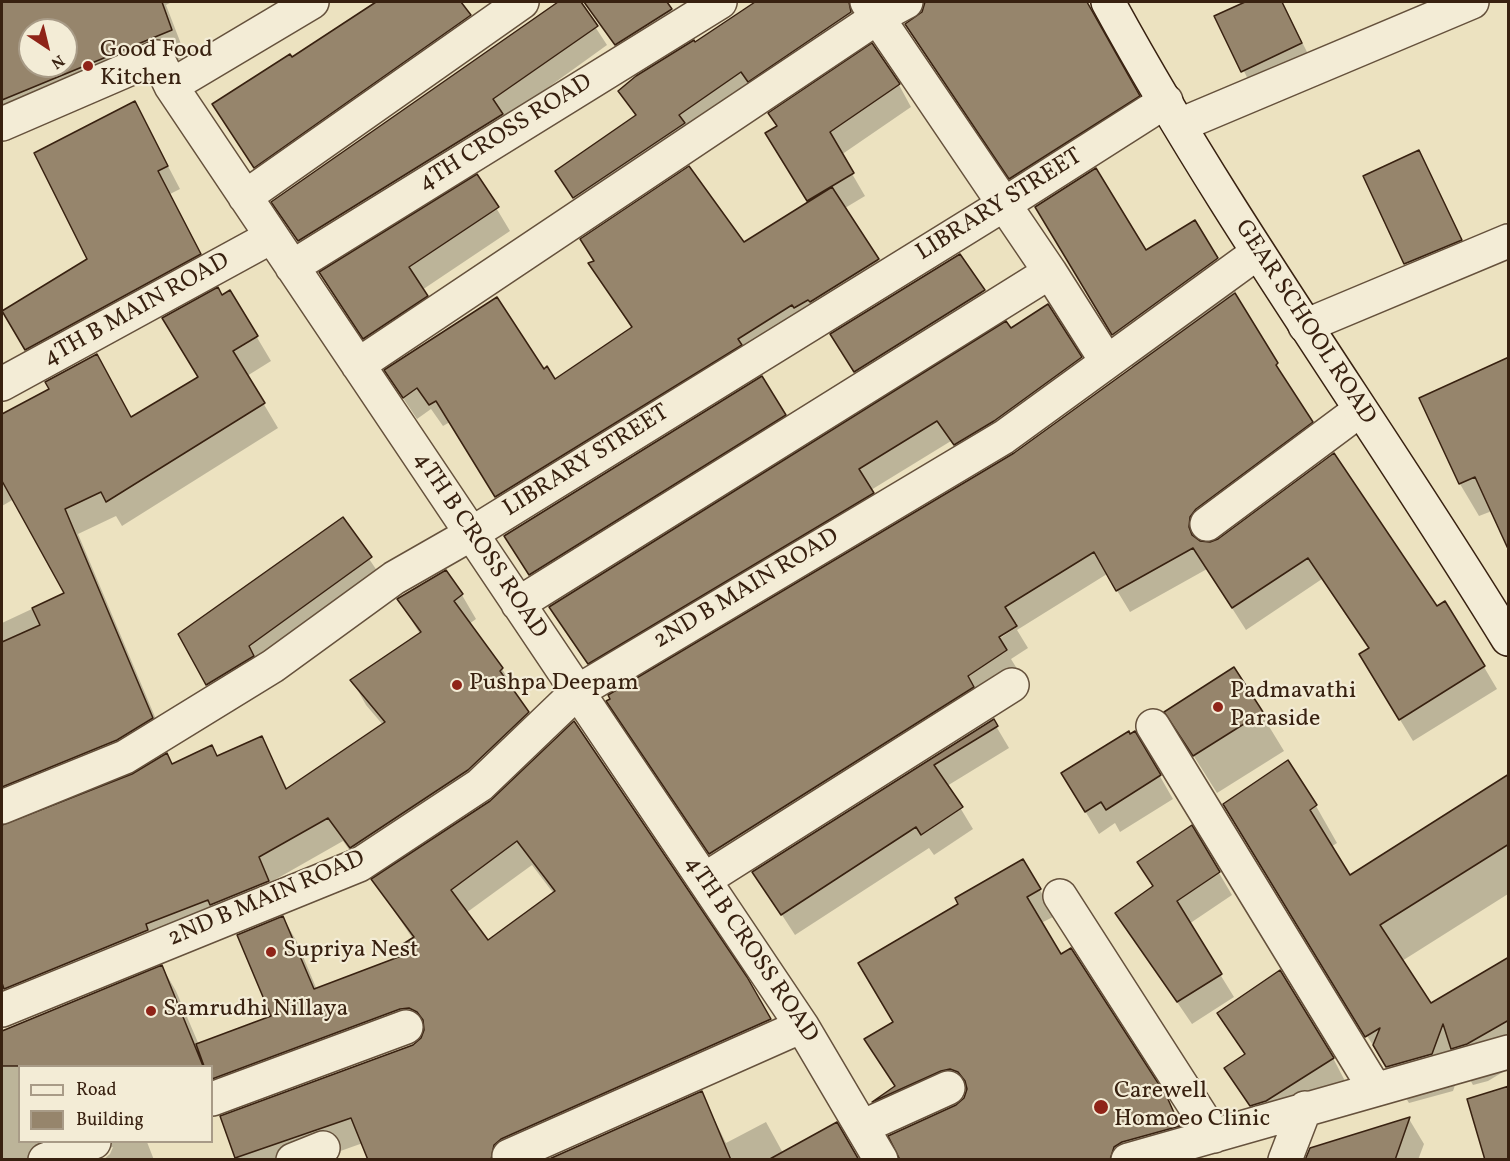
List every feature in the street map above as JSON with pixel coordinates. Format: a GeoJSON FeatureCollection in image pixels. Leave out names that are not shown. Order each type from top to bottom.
{"type":"FeatureCollection","features":[{"type":"Feature","properties":{"kind":"street"},"geometry":{"type":"LineString","coordinates":[[171,86],[312,2]]}},
{"type":"Feature","properties":{"kind":"street"},"geometry":{"type":"LineString","coordinates":[[245,197],[522,2]]}},
{"type":"Feature","properties":{"kind":"street","name":"4TH CROSS ROAD"},"geometry":{"type":"LineString","coordinates":[[292,267],[720,2]]}},
{"type":"Feature","properties":{"kind":"street","name":"GEAR SCHOOL ROAD"},"geometry":{"type":"LineString","coordinates":[[1108,2],[1257,253],[1509,639]]}},
{"type":"Feature","properties":{"kind":"street","name":"LIBRARY STREET"},"geometry":{"type":"LineString","coordinates":[[2,807],[125,757],[273,666],[394,578],[471,534],[1003,205],[1173,113],[1472,2]]}},
{"type":"Feature","properties":{"kind":"street"},"geometry":{"type":"LineString","coordinates":[[358,365],[884,7],[1003,205],[1050,272],[1107,362]]}},
{"type":"Feature","properties":{"kind":"street","name":"4TH B CROSS ROAD"},"geometry":{"type":"LineString","coordinates":[[2,124],[157,57],[171,86],[271,237],[802,1026],[881,1160]]}},
{"type":"Feature","properties":{"kind":"street","name":"4TH B MAIN ROAD"},"geometry":{"type":"LineString","coordinates":[[4,376],[271,237]]}},
{"type":"Feature","properties":{"kind":"street"},"geometry":{"type":"LineString","coordinates":[[1305,326],[1509,241]]}},
{"type":"Feature","properties":{"kind":"street","name":"2ND B MAIN ROAD"},"geometry":{"type":"LineString","coordinates":[[2,1010],[359,865],[480,784],[577,692],[1004,437],[1257,253]]}},
{"type":"Feature","properties":{"kind":"street"},"geometry":{"type":"LineString","coordinates":[[518,604],[1050,272]]}},
{"type":"Feature","properties":{"kind":"street"},"geometry":{"type":"LineString","coordinates":[[1207,524],[1360,410]]}},
{"type":"Feature","properties":{"kind":"street"},"geometry":{"type":"LineString","coordinates":[[704,880],[1012,685]]}},
{"type":"Feature","properties":{"kind":"street"},"geometry":{"type":"LineString","coordinates":[[1153,726],[1375,1089]]}},
{"type":"Feature","properties":{"kind":"street"},"geometry":{"type":"LineString","coordinates":[[1060,896],[1214,1136]]}},
{"type":"Feature","properties":{"kind":"street"},"geometry":{"type":"LineString","coordinates":[[509,1156],[802,1026]]}},
{"type":"Feature","properties":{"kind":"street"},"geometry":{"type":"LineString","coordinates":[[213,1098],[406,1027]]}},
{"type":"Feature","properties":{"kind":"street"},"geometry":{"type":"LineString","coordinates":[[1128,1160],[1509,1052]]}},
{"type":"Feature","properties":{"kind":"street"},"geometry":{"type":"LineString","coordinates":[[862,1127],[948,1088]]}},
{"type":"Feature","properties":{"kind":"street"},"geometry":{"type":"LineString","coordinates":[[1285,1160],[1305,1108]]}},
{"type":"Feature","properties":{"kind":"street"},"geometry":{"type":"LineString","coordinates":[[45,1160],[91,1143]]}},
{"type":"Feature","properties":{"kind":"street"},"geometry":{"type":"LineString","coordinates":[[293,1160],[323,1148]]}},
{"type":"Feature","properties":{"kind":"building"},"geometry":{"type":"Polygon","coordinates":[[[2,2],[162,2],[172,30],[78,69],[78,18],[18,18],[18,78],[55,78],[2,100],[2,2]]]}},
{"type":"Feature","properties":{"kind":"building"},"geometry":{"type":"Polygon","coordinates":[[[376,2],[461,2],[471,15],[254,168],[212,104],[290,54],[292,57],[376,2]]]}},
{"type":"Feature","properties":{"kind":"building"},"geometry":{"type":"Polygon","coordinates":[[[558,2],[581,2],[598,26],[493,99],[503,114],[298,241],[271,202],[558,2]]]}},
{"type":"Feature","properties":{"kind":"building"},"geometry":{"type":"Polygon","coordinates":[[[584,2],[667,2],[672,9],[615,45],[584,2]]]}},
{"type":"Feature","properties":{"kind":"building"},"geometry":{"type":"Polygon","coordinates":[[[755,2],[849,2],[851,12],[748,82],[741,72],[679,115],[685,123],[573,198],[555,171],[636,115],[618,91],[636,76],[694,40],[695,42],[755,2]]]}},
{"type":"Feature","properties":{"kind":"building"},"geometry":{"type":"Polygon","coordinates":[[[925,2],[1087,2],[1140,96],[1009,179],[905,24],[922,12],[925,2]]]}},
{"type":"Feature","properties":{"kind":"building"},"geometry":{"type":"Polygon","coordinates":[[[1245,2],[1282,2],[1302,43],[1241,72],[1214,16],[1245,2]]]}},
{"type":"Feature","properties":{"kind":"building"},"geometry":{"type":"Polygon","coordinates":[[[872,43],[900,84],[830,132],[854,173],[807,201],[765,133],[777,126],[768,113],[872,43]]]}},
{"type":"Feature","properties":{"kind":"building"},"geometry":{"type":"Polygon","coordinates":[[[135,101],[168,166],[158,171],[201,254],[25,350],[2,311],[87,259],[34,153],[135,101]]]}},
{"type":"Feature","properties":{"kind":"building"},"geometry":{"type":"Polygon","coordinates":[[[1419,150],[1462,240],[1404,264],[1363,176],[1419,150]]]}},
{"type":"Feature","properties":{"kind":"building"},"geometry":{"type":"Polygon","coordinates":[[[689,166],[744,242],[832,187],[879,259],[810,302],[808,300],[794,308],[792,305],[738,339],[742,345],[495,497],[436,401],[429,405],[417,388],[403,398],[384,370],[497,297],[544,369],[547,366],[555,379],[632,327],[588,263],[594,261],[580,239],[689,166]]]}},
{"type":"Feature","properties":{"kind":"building"},"geometry":{"type":"Polygon","coordinates":[[[1096,168],[1146,250],[1195,220],[1218,258],[1112,335],[1035,207],[1096,168]]]}},
{"type":"Feature","properties":{"kind":"building"},"geometry":{"type":"Polygon","coordinates":[[[477,174],[499,207],[409,267],[428,296],[363,339],[319,272],[477,174]]]}},
{"type":"Feature","properties":{"kind":"building"},"geometry":{"type":"Polygon","coordinates":[[[960,254],[985,290],[854,372],[830,334],[960,254]]]}},
{"type":"Feature","properties":{"kind":"building"},"geometry":{"type":"Polygon","coordinates":[[[218,287],[222,295],[230,290],[258,336],[233,351],[265,403],[106,502],[101,492],[65,509],[153,718],[117,740],[2,787],[2,642],[40,625],[32,608],[64,593],[2,481],[2,414],[49,389],[45,382],[97,354],[131,417],[198,377],[162,318],[218,287]]]}},
{"type":"Feature","properties":{"kind":"building"},"geometry":{"type":"Polygon","coordinates":[[[1235,293],[1278,363],[1276,365],[1313,422],[1196,509],[1190,517],[1189,527],[1192,535],[1200,541],[1210,542],[1218,539],[1334,453],[1437,606],[1445,601],[1485,666],[1399,720],[1359,654],[1369,648],[1308,558],[1232,608],[1193,548],[1116,591],[1094,552],[1005,607],[1017,626],[999,637],[1007,650],[968,676],[974,687],[709,854],[606,701],[610,699],[608,695],[1014,453],[1235,293]]]}},
{"type":"Feature","properties":{"kind":"building"},"geometry":{"type":"Polygon","coordinates":[[[1048,304],[1082,357],[994,421],[954,445],[937,421],[859,469],[874,493],[588,664],[549,607],[1006,321],[1011,328],[1048,304]]]}},
{"type":"Feature","properties":{"kind":"building"},"geometry":{"type":"Polygon","coordinates":[[[1509,357],[1509,551],[1475,477],[1459,484],[1419,398],[1509,357]]]}},
{"type":"Feature","properties":{"kind":"building"},"geometry":{"type":"Polygon","coordinates":[[[762,376],[786,415],[529,575],[504,536],[762,376]]]}},
{"type":"Feature","properties":{"kind":"building"},"geometry":{"type":"Polygon","coordinates":[[[343,517],[372,557],[249,646],[254,656],[206,685],[178,634],[343,517]]]}},
{"type":"Feature","properties":{"kind":"building"},"geometry":{"type":"Polygon","coordinates":[[[446,570],[463,594],[454,601],[503,668],[500,671],[529,712],[468,770],[350,848],[328,818],[259,857],[269,881],[210,905],[208,900],[146,924],[148,930],[4,989],[2,983],[2,825],[132,774],[167,753],[172,764],[212,745],[217,756],[262,736],[286,789],[385,722],[350,680],[421,632],[397,599],[446,570]]]}},
{"type":"Feature","properties":{"kind":"building","name":"Padmavathi Paraside"},"geometry":{"type":"Polygon","coordinates":[[[1234,667],[1263,712],[1193,756],[1164,712],[1234,667]]]}},
{"type":"Feature","properties":{"kind":"building"},"geometry":{"type":"Polygon","coordinates":[[[994,719],[998,726],[934,765],[963,807],[921,835],[916,827],[781,915],[752,872],[994,719]]]}},
{"type":"Feature","properties":{"kind":"building"},"geometry":{"type":"Polygon","coordinates":[[[574,721],[747,977],[771,1019],[501,1139],[494,1145],[491,1160],[368,1160],[351,1118],[235,1158],[220,1116],[413,1045],[421,1038],[424,1030],[423,1020],[417,1012],[409,1008],[400,1009],[213,1079],[213,1065],[204,1065],[196,1044],[271,1016],[237,935],[283,916],[314,989],[409,953],[403,944],[414,937],[371,879],[490,801],[574,721]],[[517,841],[451,890],[488,940],[555,891],[517,841]]]}},
{"type":"Feature","properties":{"kind":"building"},"geometry":{"type":"Polygon","coordinates":[[[1129,731],[1130,734],[1135,731],[1161,775],[1106,810],[1101,802],[1085,812],[1061,773],[1129,731]]]}},
{"type":"Feature","properties":{"kind":"building"},"geometry":{"type":"Polygon","coordinates":[[[1288,760],[1317,805],[1310,810],[1350,875],[1509,774],[1509,844],[1380,925],[1431,1003],[1509,957],[1509,1020],[1467,1044],[1451,1049],[1443,1024],[1432,1054],[1386,1067],[1373,1045],[1380,1028],[1365,1037],[1223,804],[1288,760]]]}},
{"type":"Feature","properties":{"kind":"building"},"geometry":{"type":"Polygon","coordinates":[[[1192,825],[1220,872],[1177,901],[1222,974],[1177,1002],[1115,913],[1153,886],[1137,862],[1192,825]]]}},
{"type":"Feature","properties":{"kind":"building"},"geometry":{"type":"Polygon","coordinates":[[[1023,859],[1041,889],[1027,897],[1061,954],[1071,948],[1167,1097],[1180,1126],[1122,1142],[1114,1147],[1110,1160],[900,1160],[888,1136],[956,1105],[964,1098],[967,1089],[965,1081],[958,1072],[950,1069],[872,1102],[895,1086],[864,1039],[893,1022],[858,963],[958,904],[955,898],[1023,859]]]}},
{"type":"Feature","properties":{"kind":"building"},"geometry":{"type":"Polygon","coordinates":[[[162,965],[203,1065],[2,1066],[2,1031],[162,965]]]}},
{"type":"Feature","properties":{"kind":"building"},"geometry":{"type":"Polygon","coordinates":[[[1280,970],[1334,1058],[1266,1101],[1250,1106],[1224,1068],[1245,1054],[1217,1013],[1280,970]]]}},
{"type":"Feature","properties":{"kind":"building"},"geometry":{"type":"Polygon","coordinates":[[[1509,1086],[1509,1160],[1485,1160],[1467,1099],[1509,1086]]]}},
{"type":"Feature","properties":{"kind":"building"},"geometry":{"type":"Polygon","coordinates":[[[702,1091],[731,1160],[547,1160],[702,1091]]]}},
{"type":"Feature","properties":{"kind":"building"},"geometry":{"type":"Polygon","coordinates":[[[1410,1117],[1395,1160],[1305,1160],[1310,1148],[1410,1117]]]}},
{"type":"Feature","properties":{"kind":"building"},"geometry":{"type":"Polygon","coordinates":[[[837,1122],[859,1160],[768,1160],[837,1122]]]}},
{"type":"Feature","properties":{"kind":"place","name":"Good Food Kitchen"},"geometry":{"type":"Point","coordinates":[88,66]}},
{"type":"Feature","properties":{"kind":"place","name":"Pushpa Deepam"},"geometry":{"type":"Point","coordinates":[457,685]}},
{"type":"Feature","properties":{"kind":"place","name":"Padmavathi Paraside"},"geometry":{"type":"Point","coordinates":[1218,707]}},
{"type":"Feature","properties":{"kind":"place","name":"Supriya Nest"},"geometry":{"type":"Point","coordinates":[271,952]}},
{"type":"Feature","properties":{"kind":"place","name":"Samrudhi Nillaya"},"geometry":{"type":"Point","coordinates":[151,1011]}},
{"type":"Feature","properties":{"kind":"place","name":"Carewell Homoeo Clinic"},"geometry":{"type":"Point","coordinates":[1101,1107]}}]}
